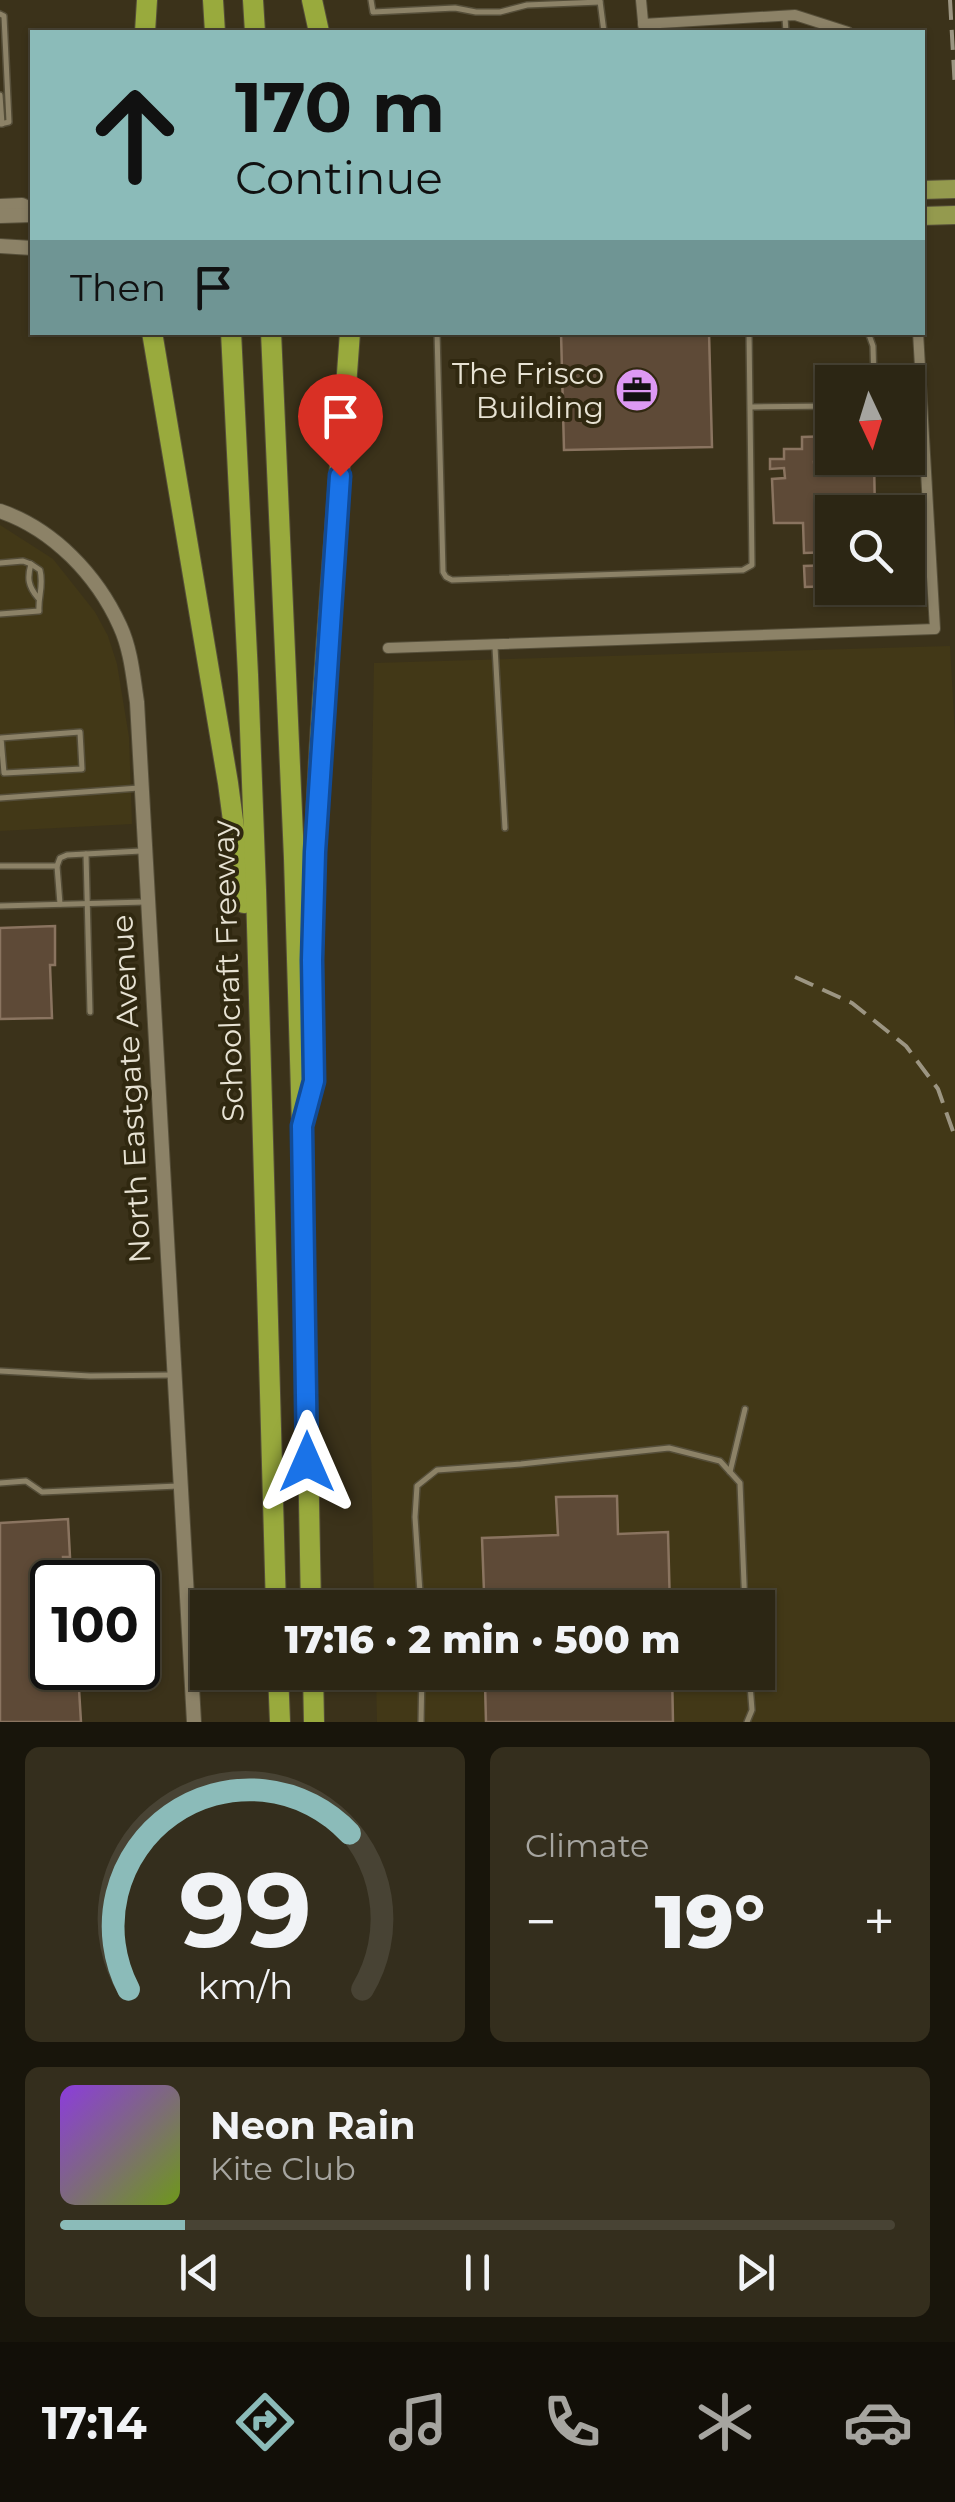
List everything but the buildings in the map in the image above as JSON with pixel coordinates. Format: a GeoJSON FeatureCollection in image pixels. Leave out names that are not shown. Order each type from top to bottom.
{"type":"FeatureCollection","features":[{"type":"Feature","properties":{"kind":"highway"},"geometry":{"type":"LineString","coordinates":[[145,30],[148,0]]}},
{"type":"Feature","properties":{"kind":"highway"},"geometry":{"type":"LineString","coordinates":[[214,0],[215,30]]}},
{"type":"Feature","properties":{"kind":"highway"},"geometry":{"type":"LineString","coordinates":[[253,0],[255,30]]}},
{"type":"Feature","properties":{"kind":"highway"},"geometry":{"type":"LineString","coordinates":[[312,0],[319,30]]}},
{"type":"Feature","properties":{"kind":"highway"},"geometry":{"type":"LineString","coordinates":[[153,335],[236,829],[264,1145]]}},
{"type":"Feature","properties":{"kind":"highway","name":"Schoolcraft Freeway"},"geometry":{"type":"LineString","coordinates":[[232,335],[248,675],[276,1590]]}},
{"type":"Feature","properties":{"kind":"highway"},"geometry":{"type":"LineString","coordinates":[[270,335],[302,1126],[311,1590]]}},
{"type":"Feature","properties":{"kind":"highway"},"geometry":{"type":"LineString","coordinates":[[302,1126],[314,1081],[315,852],[350,335]]}},
{"type":"Feature","properties":{"kind":"highway"},"geometry":{"type":"LineString","coordinates":[[279,1690],[280,1722]]}},
{"type":"Feature","properties":{"kind":"highway"},"geometry":{"type":"LineString","coordinates":[[313,1690],[314,1722]]}},
{"type":"Feature","properties":{"kind":"main road"},"geometry":{"type":"LineString","coordinates":[[925,190],[955,189]]}},
{"type":"Feature","properties":{"kind":"main road"},"geometry":{"type":"LineString","coordinates":[[925,216],[955,215]]}},
{"type":"Feature","properties":{"kind":"street"},"geometry":{"type":"LineString","coordinates":[[641,0],[643,28],[794,15],[842,30]]}},
{"type":"Feature","properties":{"kind":"street"},"geometry":{"type":"LineString","coordinates":[[0,206],[22,205],[30,211]]}},
{"type":"Feature","properties":{"kind":"street"},"geometry":{"type":"LineString","coordinates":[[0,216],[30,212]]}},
{"type":"Feature","properties":{"kind":"street"},"geometry":{"type":"LineString","coordinates":[[0,246],[30,248]]}},
{"type":"Feature","properties":{"kind":"street"},"geometry":{"type":"LineString","coordinates":[[388,648],[935,629],[918,335]]}},
{"type":"Feature","properties":{"kind":"street","name":"North Eastgate Avenue"},"geometry":{"type":"LineString","coordinates":[[0,510],[48,537],[80,564],[103,594],[121,628],[132,664],[146,850],[194,1722]]}},
{"type":"Feature","properties":{"kind":"lane"},"geometry":{"type":"LineString","coordinates":[[370,0],[373,12],[455,8],[500,12],[527,5],[600,1],[604,30]]}},
{"type":"Feature","properties":{"kind":"lane"},"geometry":{"type":"LineString","coordinates":[[0,14],[4,16],[10,122],[1,124],[0,94]]}},
{"type":"Feature","properties":{"kind":"lane"},"geometry":{"type":"LineString","coordinates":[[785,16],[786,30]]}},
{"type":"Feature","properties":{"kind":"lane"},"geometry":{"type":"LineString","coordinates":[[437,335],[443,572],[452,580],[743,570],[752,566],[750,335]]}},
{"type":"Feature","properties":{"kind":"lane"},"geometry":{"type":"LineString","coordinates":[[869,335],[874,365]]}},
{"type":"Feature","properties":{"kind":"lane"},"geometry":{"type":"LineString","coordinates":[[751,407],[815,406]]}},
{"type":"Feature","properties":{"kind":"lane"},"geometry":{"type":"LineString","coordinates":[[0,563],[31,564],[40,570],[44,586],[38,598],[39,611],[0,614]]}},
{"type":"Feature","properties":{"kind":"lane"},"geometry":{"type":"LineString","coordinates":[[31,564],[30,588],[38,598]]}},
{"type":"Feature","properties":{"kind":"lane"},"geometry":{"type":"LineString","coordinates":[[494,644],[505,828]]}},
{"type":"Feature","properties":{"kind":"lane"},"geometry":{"type":"LineString","coordinates":[[80,732],[82,768],[4,773],[1,755],[1,738],[80,732]]}},
{"type":"Feature","properties":{"kind":"lane"},"geometry":{"type":"LineString","coordinates":[[0,798],[142,788]]}},
{"type":"Feature","properties":{"kind":"lane"},"geometry":{"type":"LineString","coordinates":[[60,904],[60,858],[146,850]]}},
{"type":"Feature","properties":{"kind":"lane"},"geometry":{"type":"LineString","coordinates":[[86,854],[90,1012]]}},
{"type":"Feature","properties":{"kind":"lane"},"geometry":{"type":"LineString","coordinates":[[0,866],[57,866]]}},
{"type":"Feature","properties":{"kind":"lane"},"geometry":{"type":"LineString","coordinates":[[0,906],[148,902]]}},
{"type":"Feature","properties":{"kind":"lane"},"geometry":{"type":"LineString","coordinates":[[0,1371],[174,1375]]}},
{"type":"Feature","properties":{"kind":"lane"},"geometry":{"type":"LineString","coordinates":[[730,1472],[745,1409]]}},
{"type":"Feature","properties":{"kind":"lane"},"geometry":{"type":"LineString","coordinates":[[420,1590],[414,1517],[417,1486],[437,1470],[669,1448],[720,1462],[740,1483],[744,1590]]}},
{"type":"Feature","properties":{"kind":"lane"},"geometry":{"type":"LineString","coordinates":[[0,1483],[26,1480],[42,1492],[180,1486]]}},
{"type":"Feature","properties":{"kind":"lane"},"geometry":{"type":"LineString","coordinates":[[421,1722],[422,1690]]}},
{"type":"Feature","properties":{"kind":"lane"},"geometry":{"type":"LineString","coordinates":[[747,1722],[752,1710],[750,1690]]}},
{"type":"Feature","properties":{"kind":"shaded area"},"geometry":{"type":"Polygon","coordinates":[[[0,525],[53,559],[95,612],[108,636],[117,664],[129,737],[132,824],[0,831],[0,525]]]}},
{"type":"Feature","properties":{"kind":"shaded area"},"geometry":{"type":"Polygon","coordinates":[[[950,646],[955,734],[955,1722],[377,1722],[376,1690],[775,1690],[775,1590],[374,1590],[374,663],[950,646]]]}},
{"type":"Feature","properties":{"kind":"railway"},"geometry":{"type":"LineString","coordinates":[[950,0],[955,89]]}},
{"type":"Feature","properties":{"kind":"railway"},"geometry":{"type":"LineString","coordinates":[[795,977],[852,1003],[906,1046],[938,1089],[955,1137]]}},
{"type":"Feature","properties":{"kind":"place","name":"The Frisco Building"},"geometry":{"type":"Point","coordinates":[637,390]}},
{"type":"Feature","properties":{"kind":"route"},"geometry":{"type":"LineString","coordinates":[[307,1462],[302,1126],[314,1081],[315,852],[340,476]]}}]}
